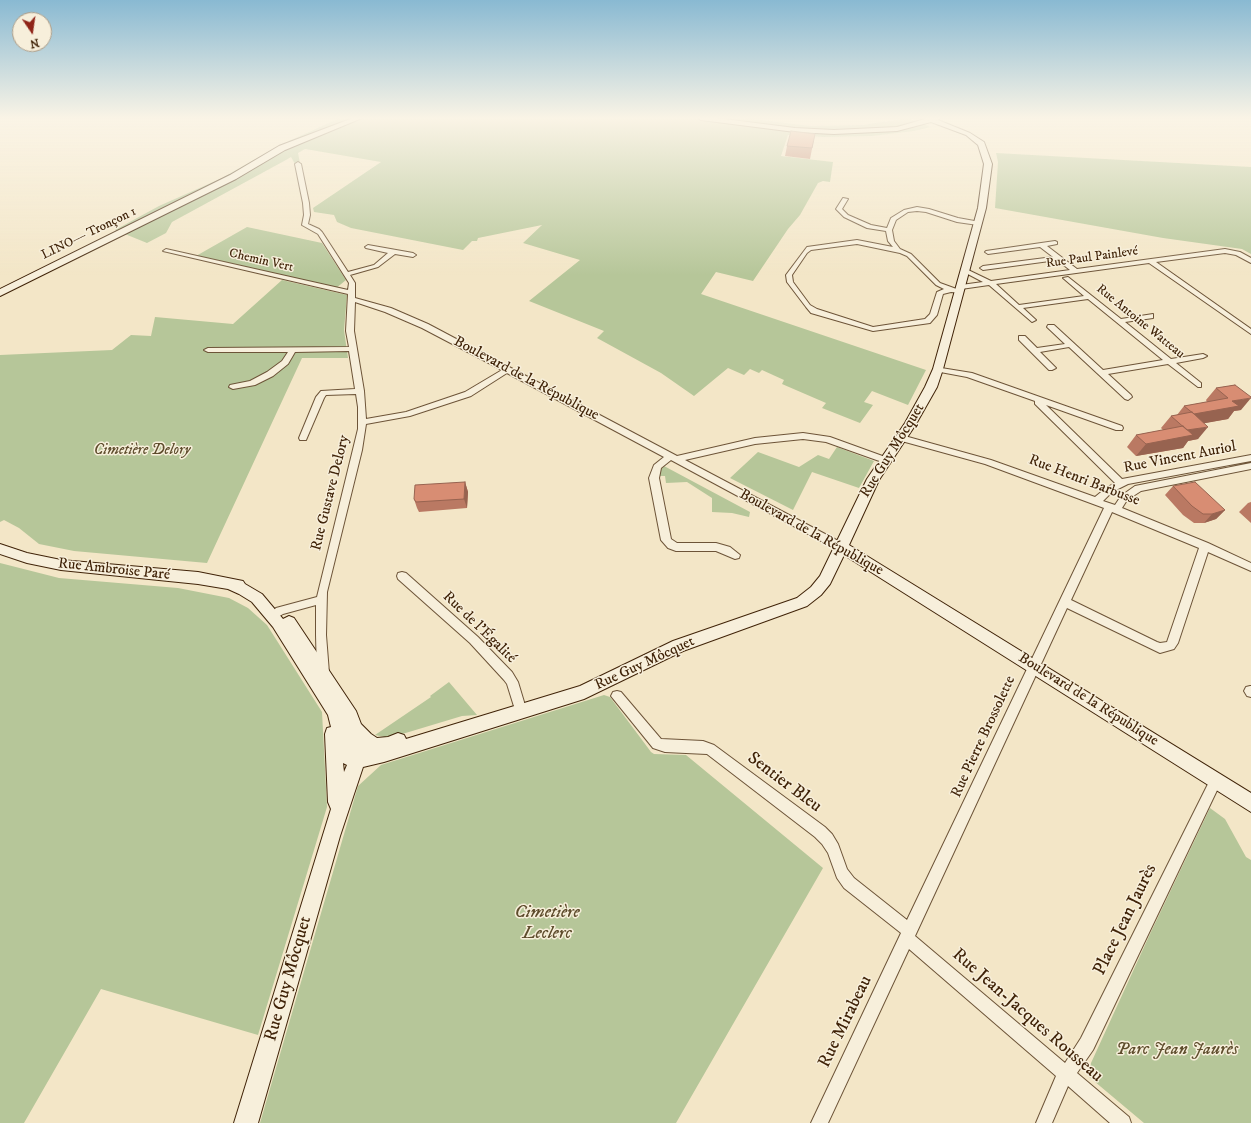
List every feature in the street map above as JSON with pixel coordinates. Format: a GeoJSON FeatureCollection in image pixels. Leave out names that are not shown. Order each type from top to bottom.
{"type":"FeatureCollection","features":[{"type":"Feature","properties":{"kind":"street","name":"LINO— Tronçon 1"},"geometry":{"type":"LineString","coordinates":[[0,294],[246,170]]}},
{"type":"Feature","properties":{"kind":"street"},"geometry":{"type":"LineString","coordinates":[[299,170],[306,202],[307,215],[305,225],[317,230],[320,233],[351,281],[352,294]]}},
{"type":"Feature","properties":{"kind":"street","name":"Rue Guy Môcquet"},"geometry":{"type":"LineString","coordinates":[[331,836],[337,802],[348,774],[358,760],[384,754],[584,692],[678,646],[802,602],[816,591],[825,580],[869,486],[924,403],[938,369],[957,290],[966,271],[983,205],[987,170]]}},
{"type":"Feature","properties":{"kind":"street"},"geometry":{"type":"LineString","coordinates":[[845,199],[839,208],[846,216],[869,227],[889,230]]}},
{"type":"Feature","properties":{"kind":"street"},"geometry":{"type":"LineString","coordinates":[[898,250],[891,241],[889,230],[893,219],[904,212],[913,209],[927,210],[957,220],[978,224]]}},
{"type":"Feature","properties":{"kind":"street"},"geometry":{"type":"LineString","coordinates":[[854,242],[898,250],[908,254],[938,284],[957,290],[940,292],[933,315],[927,321],[873,329],[814,310],[808,306],[789,279],[792,270],[805,252],[813,247],[854,242]]}},
{"type":"Feature","properties":{"kind":"street"},"geometry":{"type":"LineString","coordinates":[[988,252],[1055,243]]}},
{"type":"Feature","properties":{"kind":"street"},"geometry":{"type":"LineString","coordinates":[[1042,245],[1076,272]]}},
{"type":"Feature","properties":{"kind":"street"},"geometry":{"type":"LineString","coordinates":[[368,247],[413,255]]}},
{"type":"Feature","properties":{"kind":"street","name":"Chemin Vert"},"geometry":{"type":"LineString","coordinates":[[166,251],[352,294]]}},
{"type":"Feature","properties":{"kind":"street","name":"Rue Paul Painlevé"},"geometry":{"type":"LineString","coordinates":[[957,290],[1225,251],[1238,253],[1251,260]]}},
{"type":"Feature","properties":{"kind":"street"},"geometry":{"type":"LineString","coordinates":[[347,274],[376,266],[393,252]]}},
{"type":"Feature","properties":{"kind":"street"},"geometry":{"type":"LineString","coordinates":[[983,268],[1059,258]]}},
{"type":"Feature","properties":{"kind":"street"},"geometry":{"type":"LineString","coordinates":[[1151,262],[1251,332]]}},
{"type":"Feature","properties":{"kind":"street"},"geometry":{"type":"LineString","coordinates":[[966,271],[992,284],[1032,320]]}},
{"type":"Feature","properties":{"kind":"street","name":"Rue Antoine Watteau"},"geometry":{"type":"LineString","coordinates":[[1066,278],[1198,385]]}},
{"type":"Feature","properties":{"kind":"street","name":"Rue Gustave Delory"},"geometry":{"type":"LineString","coordinates":[[323,673],[321,600],[337,528],[358,450],[362,422],[360,391],[352,349],[350,327],[352,294]]}},
{"type":"Feature","properties":{"kind":"street","name":"Boulevard de la République"},"geometry":{"type":"LineString","coordinates":[[352,294],[402,316],[507,370],[841,547],[1251,803]]}},
{"type":"Feature","properties":{"kind":"street"},"geometry":{"type":"LineString","coordinates":[[1018,307],[1090,297]]}},
{"type":"Feature","properties":{"kind":"street"},"geometry":{"type":"LineString","coordinates":[[1119,321],[1150,316]]}},
{"type":"Feature","properties":{"kind":"street"},"geometry":{"type":"LineString","coordinates":[[1051,327],[1128,397]]}},
{"type":"Feature","properties":{"kind":"street"},"geometry":{"type":"LineString","coordinates":[[1022,338],[1052,368]]}},
{"type":"Feature","properties":{"kind":"street"},"geometry":{"type":"LineString","coordinates":[[1034,351],[1070,345]]}},
{"type":"Feature","properties":{"kind":"street"},"geometry":{"type":"LineString","coordinates":[[233,387],[252,383],[270,374],[285,362],[293,349]]}},
{"type":"Feature","properties":{"kind":"street"},"geometry":{"type":"LineString","coordinates":[[208,350],[352,349]]}},
{"type":"Feature","properties":{"kind":"street"},"geometry":{"type":"LineString","coordinates":[[1102,373],[1203,356]]}},
{"type":"Feature","properties":{"kind":"street"},"geometry":{"type":"LineString","coordinates":[[938,369],[968,375],[1119,428]]}},
{"type":"Feature","properties":{"kind":"street"},"geometry":{"type":"LineString","coordinates":[[362,422],[407,414],[468,394],[507,370]]}},
{"type":"Feature","properties":{"kind":"street"},"geometry":{"type":"LineString","coordinates":[[303,438],[320,397],[324,393],[360,391]]}},
{"type":"Feature","properties":{"kind":"street"},"geometry":{"type":"LineString","coordinates":[[1035,399],[1121,483]]}},
{"type":"Feature","properties":{"kind":"street"},"geometry":{"type":"LineString","coordinates":[[735,555],[727,550],[716,547],[676,547],[671,545],[666,540],[654,478],[657,467],[673,458],[754,440],[809,436],[827,439],[885,460]]}},
{"type":"Feature","properties":{"kind":"street","name":"Rue Henri Barbusse"},"geometry":{"type":"LineString","coordinates":[[901,438],[988,462],[1097,501],[1251,567]]}},
{"type":"Feature","properties":{"kind":"street","name":"Rue Vincent Auriol"},"geometry":{"type":"LineString","coordinates":[[1097,501],[1108,490],[1121,483],[1150,476],[1251,458]]}},
{"type":"Feature","properties":{"kind":"street","name":"Rue Vincent Auriol"},"geometry":{"type":"LineString","coordinates":[[1114,508],[1124,498],[1138,488],[1251,466]]}},
{"type":"Feature","properties":{"kind":"street","name":"Rue Pierre Brossolette"},"geometry":{"type":"LineString","coordinates":[[909,934],[1064,602],[1114,508]]}},
{"type":"Feature","properties":{"kind":"street"},"geometry":{"type":"LineString","coordinates":[[1064,602],[1160,648],[1170,646],[1173,642],[1205,546]]}},
{"type":"Feature","properties":{"kind":"street","name":"Rue Ambroise Paré"},"geometry":{"type":"LineString","coordinates":[[0,549],[27,558],[65,565],[229,583],[252,594],[276,614],[323,673],[344,704],[356,730],[360,747],[358,760],[348,757],[344,752],[336,716],[276,614]]}},
{"type":"Feature","properties":{"kind":"street","name":"Rue de l'Égalité"},"geometry":{"type":"LineString","coordinates":[[402,576],[474,640],[508,676],[514,689],[521,712]]}},
{"type":"Feature","properties":{"kind":"street"},"geometry":{"type":"LineString","coordinates":[[276,614],[321,600]]}},
{"type":"Feature","properties":{"kind":"street","name":"Sentier Bleu"},"geometry":{"type":"LineString","coordinates":[[617,696],[657,744],[665,746],[703,747],[710,749],[820,832],[827,839],[833,849],[842,873],[849,883],[909,934]]}},
{"type":"Feature","properties":{"kind":"street","name":"Rue Ambroise Paré"},"geometry":{"type":"LineString","coordinates":[[326,697],[332,715],[337,802]]}},
{"type":"Feature","properties":{"kind":"street","name":"Rue Ambroise Paré"},"geometry":{"type":"LineString","coordinates":[[356,730],[365,740],[375,746],[388,745],[460,722],[480,723]]}},
{"type":"Feature","properties":{"kind":"street","name":"Rue Guy Môcquet"},"geometry":{"type":"LineString","coordinates":[[246,1123],[331,836],[358,760]]}},
{"type":"Feature","properties":{"kind":"street","name":"Place Jean Jaurès"},"geometry":{"type":"LineString","coordinates":[[1044,1123],[1066,1074],[1087,1044],[1216,780]]}},
{"type":"Feature","properties":{"kind":"street","name":"Rue Jean-Jacques Rousseau"},"geometry":{"type":"LineString","coordinates":[[909,934],[1123,1123]]}},
{"type":"Feature","properties":{"kind":"street","name":"Rue Mirabeau"},"geometry":{"type":"LineString","coordinates":[[818,1123],[909,934]]}},
{"type":"Feature","properties":{"kind":"green space"},"geometry":{"type":"Polygon","coordinates":[[[235,170],[266,170],[172,222],[166,233],[147,243],[115,230],[159,206],[222,178],[235,170]]]}},
{"type":"Feature","properties":{"kind":"green space"},"geometry":{"type":"Polygon","coordinates":[[[369,170],[832,170],[830,182],[823,181],[818,183],[800,215],[788,229],[753,281],[716,272],[701,294],[926,370],[908,405],[872,391],[864,402],[873,405],[860,423],[822,408],[826,403],[782,384],[784,380],[762,370],[759,373],[750,369],[744,375],[728,368],[694,396],[661,373],[597,338],[604,331],[529,301],[580,260],[523,243],[542,225],[478,238],[477,241],[472,241],[463,250],[351,228],[337,222],[334,215],[314,212],[313,208],[369,170]]]}},
{"type":"Feature","properties":{"kind":"green space"},"geometry":{"type":"Polygon","coordinates":[[[997,170],[1251,170],[1251,254],[1242,249],[1163,238],[995,208],[997,170]]]}},
{"type":"Feature","properties":{"kind":"green space"},"geometry":{"type":"Polygon","coordinates":[[[247,227],[322,243],[346,280],[335,289],[196,256],[247,227]]]}},
{"type":"Feature","properties":{"kind":"green space","name":"Cimetière Delory"},"geometry":{"type":"Polygon","coordinates":[[[282,280],[347,295],[344,330],[348,358],[302,358],[207,563],[74,551],[39,544],[19,528],[4,520],[0,522],[0,355],[112,350],[131,335],[151,336],[155,317],[233,324],[282,280]]]}},
{"type":"Feature","properties":{"kind":"green space"},"geometry":{"type":"Polygon","coordinates":[[[837,447],[874,461],[859,488],[812,472],[793,510],[730,478],[758,452],[799,467],[818,455],[829,459],[837,447]]]}},
{"type":"Feature","properties":{"kind":"green space"},"geometry":{"type":"Polygon","coordinates":[[[664,466],[750,512],[749,517],[732,513],[712,512],[712,498],[687,482],[666,483],[665,476],[658,476],[659,470],[664,466]]]}},
{"type":"Feature","properties":{"kind":"green space"},"geometry":{"type":"Polygon","coordinates":[[[0,563],[59,578],[178,588],[229,598],[248,608],[267,625],[322,712],[327,807],[258,1035],[101,989],[24,1123],[0,1123],[0,563]]]}},
{"type":"Feature","properties":{"kind":"green space"},"geometry":{"type":"Polygon","coordinates":[[[449,682],[477,715],[462,716],[389,738],[375,735],[431,697],[430,696],[449,682]]]}},
{"type":"Feature","properties":{"kind":"green space","name":"Cimetière Leclerc"},"geometry":{"type":"Polygon","coordinates":[[[604,695],[610,697],[651,752],[654,754],[686,755],[823,868],[676,1123],[260,1123],[358,786],[381,765],[604,695]]]}},
{"type":"Feature","properties":{"kind":"green space","name":"Parc Jean Jaurès"},"geometry":{"type":"Polygon","coordinates":[[[1210,808],[1225,819],[1246,857],[1251,860],[1251,1123],[1144,1123],[1088,1076],[1091,1063],[1210,808]]]}},
{"type":"Feature","properties":{"kind":"building"},"geometry":{"type":"Polygon","coordinates":[[[1235,385],[1251,397],[1232,401],[1239,406],[1194,414],[1184,406],[1228,398],[1216,388],[1235,385]]]}},
{"type":"Feature","properties":{"kind":"building"},"geometry":{"type":"Polygon","coordinates":[[[1192,412],[1208,427],[1187,430],[1171,416],[1192,412]]]}},
{"type":"Feature","properties":{"kind":"building"},"geometry":{"type":"Polygon","coordinates":[[[1183,426],[1193,435],[1146,444],[1136,435],[1183,426]]]}},
{"type":"Feature","properties":{"kind":"building"},"geometry":{"type":"Polygon","coordinates":[[[465,482],[464,499],[416,502],[414,499],[415,485],[465,482]]]}},
{"type":"Feature","properties":{"kind":"building"},"geometry":{"type":"Polygon","coordinates":[[[1195,482],[1225,510],[1212,514],[1203,514],[1192,506],[1173,486],[1195,482]]]}}]}
